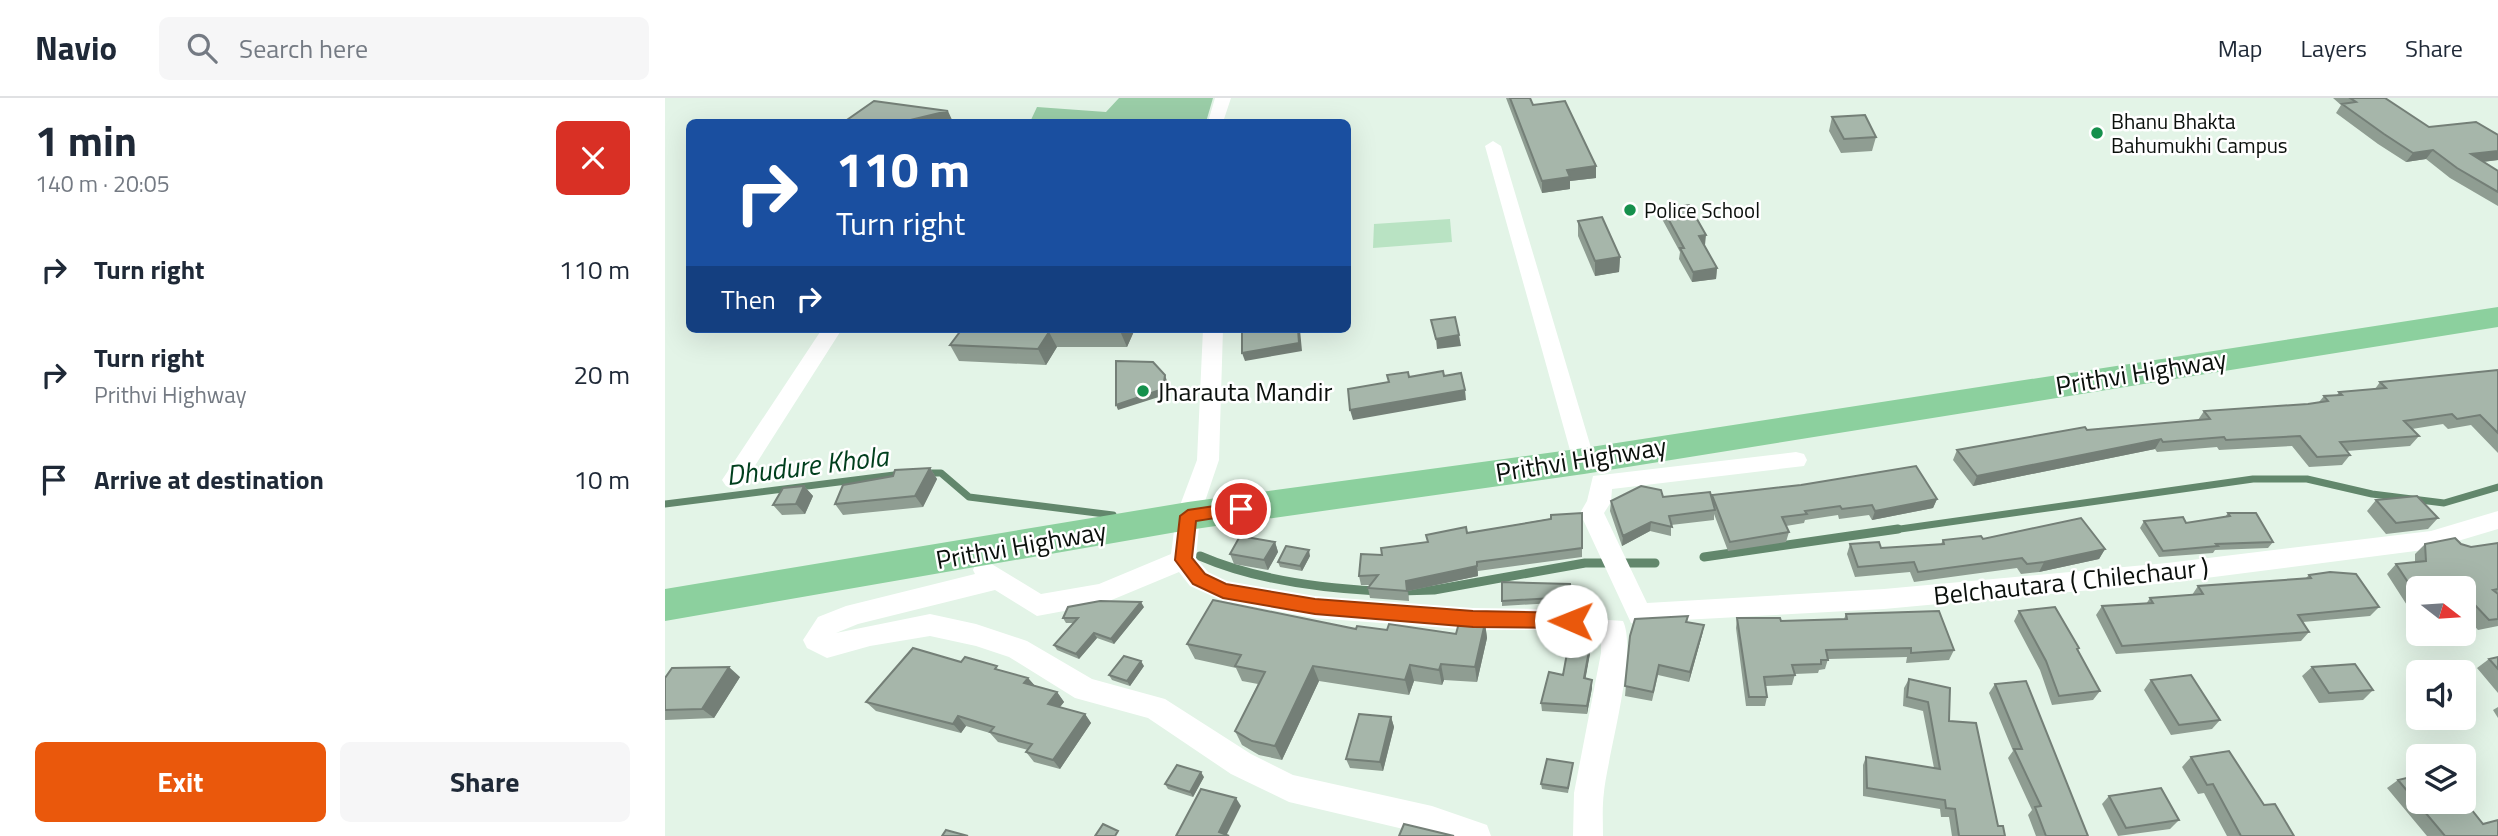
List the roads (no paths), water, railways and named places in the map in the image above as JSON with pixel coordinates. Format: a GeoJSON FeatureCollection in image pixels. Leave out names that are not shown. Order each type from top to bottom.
{"type":"FeatureCollection","features":[{"type":"Feature","properties":{"kind":"highway","name":"Prithvi Highway"},"geometry":{"type":"LineString","coordinates":[[665,605],[1188,516],[1584,461],[2498,317]]}},
{"type":"Feature","properties":{"kind":"street"},"geometry":{"type":"LineString","coordinates":[[1217,119],[1223,98]]}},
{"type":"Feature","properties":{"kind":"street"},"geometry":{"type":"LineString","coordinates":[[1493,146],[1584,461]]}},
{"type":"Feature","properties":{"kind":"street"},"geometry":{"type":"LineString","coordinates":[[734,480],[829,333]]}},
{"type":"Feature","properties":{"kind":"street"},"geometry":{"type":"LineString","coordinates":[[966,555],[1037,605],[1102,594],[1183,560],[1188,516],[1208,460],[1213,333]]}},
{"type":"Feature","properties":{"kind":"street"},"geometry":{"type":"LineString","coordinates":[[1588,836],[1590,793],[1617,622],[1592,513],[1599,502],[1601,482],[1796,460]]}},
{"type":"Feature","properties":{"kind":"street","name":"Belchautara ( Chilechaur )"},"geometry":{"type":"LineString","coordinates":[[1183,560],[1199,579],[1223,591],[1315,607],[1473,619],[1617,622],[1664,610],[1884,599],[2167,573],[2431,541],[2498,520]]}},
{"type":"Feature","properties":{"kind":"street"},"geometry":{"type":"LineString","coordinates":[[998,579],[855,614],[827,625],[816,640],[827,647],[870,635],[930,625],[975,635],[1018,649],[1085,689],[1155,708],[1241,764],[1289,788],[1432,821],[1476,836]]}},
{"type":"Feature","properties":{"kind":"waterway","name":"Dhudure Khola"},"geometry":{"type":"LineString","coordinates":[[924,473],[941,473],[969,497],[1113,515]]}},
{"type":"Feature","properties":{"kind":"waterway","name":"Dhudure Khola"},"geometry":{"type":"LineString","coordinates":[[665,504],[902,474]]}},
{"type":"Feature","properties":{"kind":"waterway"},"geometry":{"type":"LineString","coordinates":[[1886,531],[2253,479],[2307,479],[2372,494],[2444,503],[2498,487]]}},
{"type":"Feature","properties":{"kind":"waterway"},"geometry":{"type":"LineString","coordinates":[[1704,557],[1898,529]]}},
{"type":"Feature","properties":{"kind":"waterway"},"geometry":{"type":"LineString","coordinates":[[1200,556],[1242,571],[1287,581],[1377,591]]}},
{"type":"Feature","properties":{"kind":"waterway"},"geometry":{"type":"LineString","coordinates":[[1400,591],[1434,590],[1585,563],[1655,563]]}},
{"type":"Feature","properties":{"kind":"place","name":"Bhanu Bhakta Bahumukhi Campus"},"geometry":{"type":"Point","coordinates":[2097,133]}},
{"type":"Feature","properties":{"kind":"place","name":"Police School"},"geometry":{"type":"Point","coordinates":[1630,210]}},
{"type":"Feature","properties":{"kind":"place","name":"Jharauta Mandir"},"geometry":{"type":"Point","coordinates":[1143,391]}}]}
